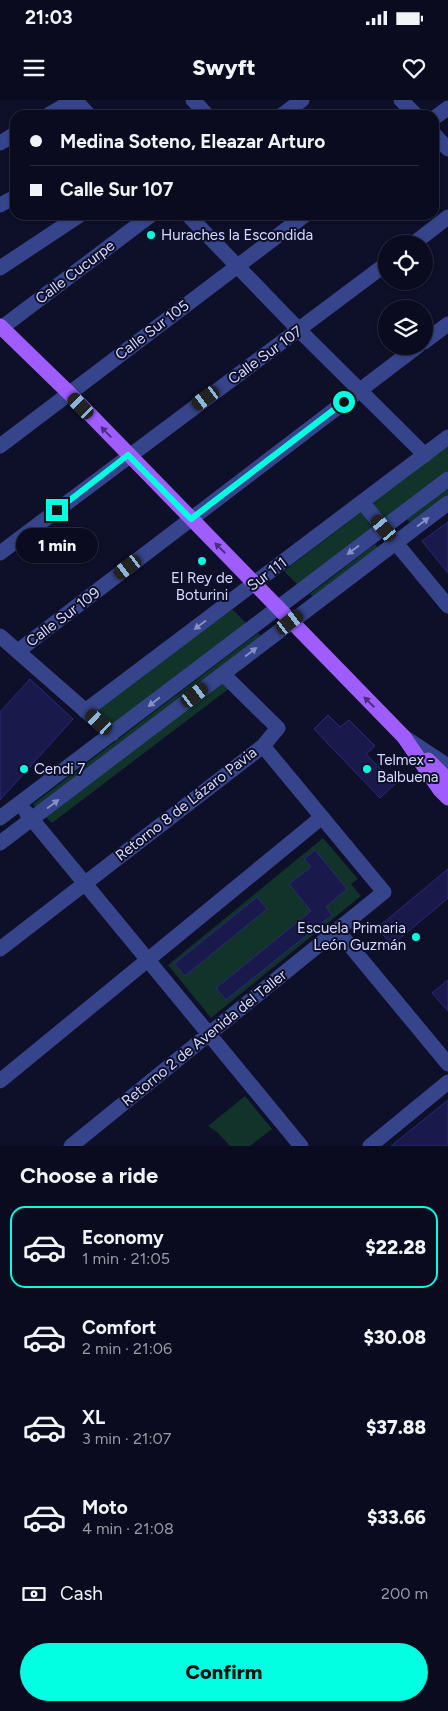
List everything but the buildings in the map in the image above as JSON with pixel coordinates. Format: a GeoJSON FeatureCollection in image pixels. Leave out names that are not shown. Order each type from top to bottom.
{"type":"FeatureCollection","features":[{"type":"Feature","properties":{"kind":"main road"},"geometry":{"type":"LineString","coordinates":[[1,328],[69,393],[290,622],[448,780]]}},
{"type":"Feature","properties":{"kind":"main road"},"geometry":{"type":"LineString","coordinates":[[404,737],[440,790],[448,798]]}},
{"type":"Feature","properties":{"kind":"street"},"geometry":{"type":"LineString","coordinates":[[57,110],[74,100],[84,110]]}},
{"type":"Feature","properties":{"kind":"street"},"geometry":{"type":"LineString","coordinates":[[193,100],[202,110]]}},
{"type":"Feature","properties":{"kind":"street"},"geometry":{"type":"LineString","coordinates":[[289,110],[302,100]]}},
{"type":"Feature","properties":{"kind":"street"},"geometry":{"type":"LineString","coordinates":[[401,100],[411,110]]}},
{"type":"Feature","properties":{"kind":"street"},"geometry":{"type":"LineString","coordinates":[[439,139],[448,149]]}},
{"type":"Feature","properties":{"kind":"street"},"geometry":{"type":"LineString","coordinates":[[425,235],[448,217]]}},
{"type":"Feature","properties":{"kind":"street","name":"Calle Cucurpe"},"geometry":{"type":"LineString","coordinates":[[1,328],[144,220]]}},
{"type":"Feature","properties":{"kind":"street"},"geometry":{"type":"LineString","coordinates":[[193,220],[299,330],[425,455]]}},
{"type":"Feature","properties":{"kind":"street","name":"Calle Sur 105"},"geometry":{"type":"LineString","coordinates":[[0,446],[299,220]]}},
{"type":"Feature","properties":{"kind":"street"},"geometry":{"type":"LineString","coordinates":[[0,268],[57,221]]}},
{"type":"Feature","properties":{"kind":"street","name":"Calle Sur 107"},"geometry":{"type":"LineString","coordinates":[[0,553],[128,455],[378,270]]}},
{"type":"Feature","properties":{"kind":"street"},"geometry":{"type":"LineString","coordinates":[[433,335],[448,324]]}},
{"type":"Feature","properties":{"kind":"street","name":"Calle Sur 109"},"geometry":{"type":"LineString","coordinates":[[18,652],[406,355]]}},
{"type":"Feature","properties":{"kind":"street","name":"Sur 111"},"geometry":{"type":"LineString","coordinates":[[85,711],[448,437]]}},
{"type":"Feature","properties":{"kind":"street"},"geometry":{"type":"LineString","coordinates":[[0,818],[448,479]]}},
{"type":"Feature","properties":{"kind":"street"},"geometry":{"type":"LineString","coordinates":[[362,502],[448,606]]}},
{"type":"Feature","properties":{"kind":"street"},"geometry":{"type":"LineString","coordinates":[[0,844],[448,503]]}},
{"type":"Feature","properties":{"kind":"street"},"geometry":{"type":"LineString","coordinates":[[0,637],[112,734]]}},
{"type":"Feature","properties":{"kind":"street"},"geometry":{"type":"LineString","coordinates":[[223,674],[278,728],[263,746]]}},
{"type":"Feature","properties":{"kind":"street"},"geometry":{"type":"LineString","coordinates":[[404,737],[448,766]]}},
{"type":"Feature","properties":{"kind":"street","name":"Retorno 8 de Lázaro Pavia"},"geometry":{"type":"LineString","coordinates":[[0,949],[263,746],[384,892]]}},
{"type":"Feature","properties":{"kind":"street"},"geometry":{"type":"LineString","coordinates":[[19,803],[301,1146]]}},
{"type":"Feature","properties":{"kind":"street"},"geometry":{"type":"LineString","coordinates":[[0,1081],[322,818]]}},
{"type":"Feature","properties":{"kind":"street","name":"Retorno 2 de Avenida del Taller"},"geometry":{"type":"LineString","coordinates":[[71,1146],[384,892]]}},
{"type":"Feature","properties":{"kind":"street"},"geometry":{"type":"LineString","coordinates":[[337,930],[448,1064]]}},
{"type":"Feature","properties":{"kind":"street"},"geometry":{"type":"LineString","coordinates":[[370,1146],[448,1082]]}},
{"type":"Feature","properties":{"kind":"green space"},"geometry":{"type":"Polygon","coordinates":[[[448,446],[448,473],[300,587],[284,571],[448,446]]]}},
{"type":"Feature","properties":{"kind":"green space"},"geometry":{"type":"Polygon","coordinates":[[[448,487],[448,497],[412,525],[407,519],[448,487]]]}},
{"type":"Feature","properties":{"kind":"green space"},"geometry":{"type":"Polygon","coordinates":[[[375,544],[379,549],[315,598],[310,594],[375,544]]]}},
{"type":"Feature","properties":{"kind":"green space"},"geometry":{"type":"Polygon","coordinates":[[[232,609],[248,625],[112,727],[96,712],[232,609]]]}},
{"type":"Feature","properties":{"kind":"green space"},"geometry":{"type":"Polygon","coordinates":[[[258,633],[261,636],[36,808],[33,804],[258,633]]]}},
{"type":"Feature","properties":{"kind":"green space"},"geometry":{"type":"Polygon","coordinates":[[[225,680],[231,687],[52,823],[43,814],[225,680]]]}},
{"type":"Feature","properties":{"kind":"green space"},"geometry":{"type":"Polygon","coordinates":[[[323,838],[358,879],[351,884],[361,896],[211,1018],[168,965],[323,838]]]}},
{"type":"Feature","properties":{"kind":"green space"},"geometry":{"type":"Polygon","coordinates":[[[245,1096],[272,1129],[250,1146],[230,1146],[217,1132],[208,1126],[245,1096]]]}},
{"type":"Feature","properties":{"kind":"place","name":"Huraches la Escondida"},"geometry":{"type":"Point","coordinates":[151,235]}},
{"type":"Feature","properties":{"kind":"place","name":"El Rey de Boturini"},"geometry":{"type":"Point","coordinates":[202,561]}},
{"type":"Feature","properties":{"kind":"place","name":"Cendi 7"},"geometry":{"type":"Point","coordinates":[24,769]}},
{"type":"Feature","properties":{"kind":"place","name":"Telmex - Balbuena"},"geometry":{"type":"Point","coordinates":[367,769]}},
{"type":"Feature","properties":{"kind":"place","name":"Escuela Primaria León Guzmán"},"geometry":{"type":"Point","coordinates":[416,937]}},
{"type":"Feature","properties":{"kind":"route"},"geometry":{"type":"LineString","coordinates":[[57,510],[128,455],[191,519],[344,402]]}}]}
